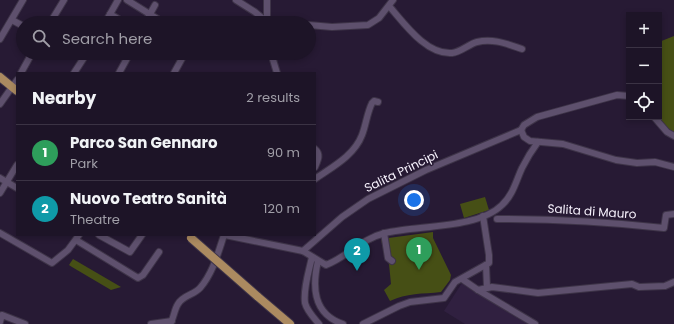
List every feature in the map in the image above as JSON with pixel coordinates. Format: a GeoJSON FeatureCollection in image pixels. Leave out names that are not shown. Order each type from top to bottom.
{"type":"FeatureCollection","features":[{"type":"Feature","properties":{"kind":"main road"},"geometry":{"type":"LineString","coordinates":[[0,77],[16,86]]}},
{"type":"Feature","properties":{"kind":"main road"},"geometry":{"type":"LineString","coordinates":[[189,237],[290,324]]}},
{"type":"Feature","properties":{"kind":"street"},"geometry":{"type":"LineString","coordinates":[[0,39],[23,0]]}},
{"type":"Feature","properties":{"kind":"street"},"geometry":{"type":"LineString","coordinates":[[54,16],[64,0]]}},
{"type":"Feature","properties":{"kind":"street"},"geometry":{"type":"LineString","coordinates":[[114,16],[110,14],[118,0]]}},
{"type":"Feature","properties":{"kind":"street"},"geometry":{"type":"LineString","coordinates":[[127,0],[153,16]]}},
{"type":"Feature","properties":{"kind":"street"},"geometry":{"type":"LineString","coordinates":[[236,0],[260,16]]}},
{"type":"Feature","properties":{"kind":"street"},"geometry":{"type":"LineString","coordinates":[[267,0],[267,16]]}},
{"type":"Feature","properties":{"kind":"street"},"geometry":{"type":"LineString","coordinates":[[316,26],[332,27],[368,25],[379,18],[393,0]]}},
{"type":"Feature","properties":{"kind":"street"},"geometry":{"type":"LineString","coordinates":[[150,14],[155,5]]}},
{"type":"Feature","properties":{"kind":"street"},"geometry":{"type":"LineString","coordinates":[[389,6],[415,36],[440,51],[451,53],[477,42],[494,40],[522,49]]}},
{"type":"Feature","properties":{"kind":"street"},"geometry":{"type":"LineString","coordinates":[[12,20],[16,22]]}},
{"type":"Feature","properties":{"kind":"street"},"geometry":{"type":"LineString","coordinates":[[22,72],[28,60]]}},
{"type":"Feature","properties":{"kind":"street"},"geometry":{"type":"LineString","coordinates":[[75,72],[82,60]]}},
{"type":"Feature","properties":{"kind":"street"},"geometry":{"type":"LineString","coordinates":[[120,72],[126,60]]}},
{"type":"Feature","properties":{"kind":"street"},"geometry":{"type":"LineString","coordinates":[[175,72],[181,60]]}},
{"type":"Feature","properties":{"kind":"street"},"geometry":{"type":"LineString","coordinates":[[273,60],[278,72]]}},
{"type":"Feature","properties":{"kind":"street"},"geometry":{"type":"LineString","coordinates":[[0,104],[16,86]]}},
{"type":"Feature","properties":{"kind":"street","name":"Salita Principi"},"geometry":{"type":"LineString","coordinates":[[302,251],[368,199],[426,170],[521,130],[524,125],[537,117],[617,95],[626,96]]}},
{"type":"Feature","properties":{"kind":"street"},"geometry":{"type":"LineString","coordinates":[[316,178],[345,158],[354,149],[362,134],[372,103],[374,101],[378,102]]}},
{"type":"Feature","properties":{"kind":"street"},"geometry":{"type":"LineString","coordinates":[[657,120],[667,132],[674,136]]}},
{"type":"Feature","properties":{"kind":"street"},"geometry":{"type":"LineString","coordinates":[[521,130],[524,137],[530,141],[563,144],[616,160],[637,163],[655,162],[674,167]]}},
{"type":"Feature","properties":{"kind":"street"},"geometry":{"type":"LineString","coordinates":[[229,236],[302,251],[326,265],[364,241],[384,233],[444,225],[490,214],[502,206],[510,196],[530,153],[538,142]]}},
{"type":"Feature","properties":{"kind":"street"},"geometry":{"type":"LineString","coordinates":[[316,151],[318,155],[316,163]]}},
{"type":"Feature","properties":{"kind":"street"},"geometry":{"type":"LineString","coordinates":[[0,193],[16,167]]}},
{"type":"Feature","properties":{"kind":"street"},"geometry":{"type":"LineString","coordinates":[[0,178],[16,187]]}},
{"type":"Feature","properties":{"kind":"street","name":"Salita di Mauro"},"geometry":{"type":"LineString","coordinates":[[497,219],[619,223],[664,228],[666,215],[674,214]]}},
{"type":"Feature","properties":{"kind":"street"},"geometry":{"type":"LineString","coordinates":[[483,216],[489,255],[487,264],[487,287]]}},
{"type":"Feature","properties":{"kind":"street"},"geometry":{"type":"LineString","coordinates":[[0,233],[52,264],[68,250],[77,238],[138,278],[143,276],[159,252]]}},
{"type":"Feature","properties":{"kind":"street"},"geometry":{"type":"LineString","coordinates":[[384,233],[388,258],[392,261]]}},
{"type":"Feature","properties":{"kind":"street"},"geometry":{"type":"LineString","coordinates":[[101,236],[130,252],[141,236]]}},
{"type":"Feature","properties":{"kind":"street"},"geometry":{"type":"LineString","coordinates":[[151,324],[171,322],[179,302],[200,288],[212,270],[224,236]]}},
{"type":"Feature","properties":{"kind":"street"},"geometry":{"type":"LineString","coordinates":[[312,257],[305,304],[319,324]]}},
{"type":"Feature","properties":{"kind":"street"},"geometry":{"type":"LineString","coordinates":[[318,261],[315,274],[316,296],[320,306],[327,315],[331,319],[343,324]]}},
{"type":"Feature","properties":{"kind":"street"},"geometry":{"type":"LineString","coordinates":[[363,324],[410,302],[444,298],[456,282],[487,264]]}},
{"type":"Feature","properties":{"kind":"street"},"geometry":{"type":"LineString","coordinates":[[462,278],[478,290],[535,324]]}},
{"type":"Feature","properties":{"kind":"street"},"geometry":{"type":"LineString","coordinates":[[478,290],[487,287],[538,293],[632,284],[639,287],[665,286],[674,282]]}},
{"type":"Feature","properties":{"kind":"street"},"geometry":{"type":"LineString","coordinates":[[0,322],[2,314],[25,324]]}},
{"type":"Feature","properties":{"kind":"shaded area"},"geometry":{"type":"Polygon","coordinates":[[[462,283],[530,324],[465,324],[444,311],[462,283]]]}},
{"type":"Feature","properties":{"kind":"green space"},"geometry":{"type":"Polygon","coordinates":[[[674,36],[674,132],[660,120],[662,120],[662,41],[674,36]]]}},
{"type":"Feature","properties":{"kind":"green space"},"geometry":{"type":"Polygon","coordinates":[[[485,197],[489,210],[464,218],[460,204],[485,197]]]}},
{"type":"Feature","properties":{"kind":"green space"},"geometry":{"type":"Polygon","coordinates":[[[433,232],[433,238],[451,275],[450,280],[441,292],[408,295],[390,301],[384,290],[391,284],[389,264],[385,258],[381,239],[433,232]]]}},
{"type":"Feature","properties":{"kind":"green space"},"geometry":{"type":"Polygon","coordinates":[[[73,259],[121,287],[111,290],[69,265],[73,259]]]}},
{"type":"Feature","properties":{"kind":"place","name":"Parco San Gennaro"},"geometry":{"type":"Point","coordinates":[419,270]}},
{"type":"Feature","properties":{"kind":"place","name":"Nuovo Teatro Sanità"},"geometry":{"type":"Point","coordinates":[357,271]}}]}
